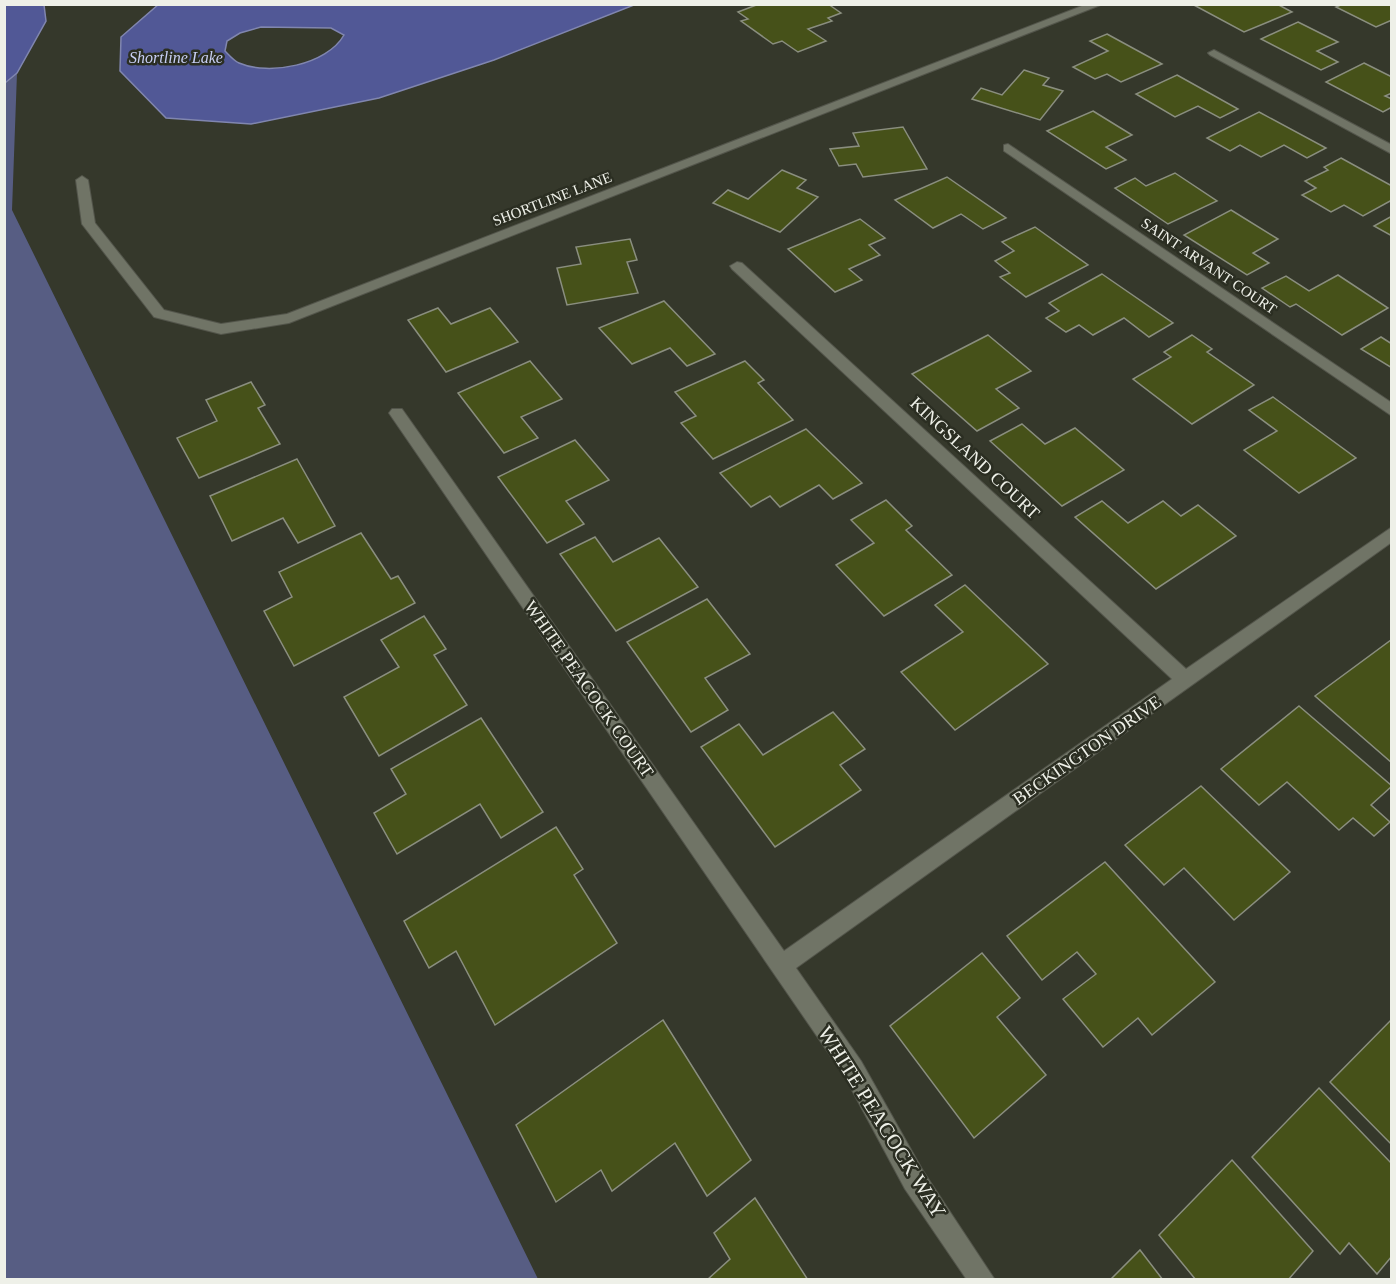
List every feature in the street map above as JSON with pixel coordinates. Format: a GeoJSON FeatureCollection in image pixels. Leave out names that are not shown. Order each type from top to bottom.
{"type":"FeatureCollection","features":[{"type":"Feature","properties":{"kind":"street","name":"SHORTLINE LANE"},"geometry":{"type":"LineString","coordinates":[[82,180],[89,225],[159,314],[221,330],[289,318],[1098,4]]}},
{"type":"Feature","properties":{"kind":"street"},"geometry":{"type":"LineString","coordinates":[[1214,53],[1392,150]]}},
{"type":"Feature","properties":{"kind":"street","name":"SAINT ARVANT COURT"},"geometry":{"type":"LineString","coordinates":[[1008,148],[1392,411]]}},
{"type":"Feature","properties":{"kind":"street","name":"KINGSLAND COURT"},"geometry":{"type":"LineString","coordinates":[[737,266],[1186,680]]}},
{"type":"Feature","properties":{"kind":"street","name":"WHITE PEACOCK COURT"},"geometry":{"type":"LineString","coordinates":[[397,413],[781,966]]}},
{"type":"Feature","properties":{"kind":"street","name":"BECKINGTON DRIVE"},"geometry":{"type":"LineString","coordinates":[[781,966],[1392,533]]}},
{"type":"Feature","properties":{"kind":"street","name":"WHITE PEACOCK WAY"},"geometry":{"type":"LineString","coordinates":[[781,966],[853,1070],[914,1180],[982,1280]]}},
{"type":"Feature","properties":{"kind":"shaded area"},"geometry":{"type":"Polygon","coordinates":[[[17,73],[12,210],[538,1279],[5,1280],[4,83],[17,73]]]}},
{"type":"Feature","properties":{"kind":"water"},"geometry":{"type":"Polygon","coordinates":[[[5,4],[44,5],[46,21],[17,73],[5,83],[5,4]]]}},
{"type":"Feature","properties":{"kind":"water","name":"Shortline Lake"},"geometry":{"type":"Polygon","coordinates":[[[159,4],[634,4],[494,60],[379,98],[251,124],[166,118],[120,71],[121,37],[159,4]],[[261,27],[240,33],[227,41],[225,51],[237,62],[251,67],[281,68],[296,65],[325,54],[336,45],[344,35],[331,28],[261,27]]]}},
{"type":"Feature","properties":{"kind":"building"},"geometry":{"type":"Polygon","coordinates":[[[759,4],[828,4],[841,13],[828,18],[832,21],[808,29],[826,41],[798,52],[782,41],[773,44],[741,21],[748,19],[738,12],[759,4]]]}},
{"type":"Feature","properties":{"kind":"building"},"geometry":{"type":"Polygon","coordinates":[[[1192,4],[1277,4],[1292,12],[1244,32],[1192,4]]]}},
{"type":"Feature","properties":{"kind":"building"},"geometry":{"type":"Polygon","coordinates":[[[1343,4],[1392,4],[1392,20],[1376,27],[1336,7],[1343,4]]]}},
{"type":"Feature","properties":{"kind":"building"},"geometry":{"type":"Polygon","coordinates":[[[1298,22],[1338,42],[1317,51],[1338,62],[1321,70],[1261,39],[1298,22]]]}},
{"type":"Feature","properties":{"kind":"building"},"geometry":{"type":"Polygon","coordinates":[[[1107,34],[1162,64],[1121,82],[1107,74],[1095,79],[1073,67],[1108,51],[1090,41],[1107,34]]]}},
{"type":"Feature","properties":{"kind":"building"},"geometry":{"type":"Polygon","coordinates":[[[1364,63],[1392,77],[1392,93],[1385,96],[1392,99],[1392,107],[1383,112],[1326,82],[1364,63]]]}},
{"type":"Feature","properties":{"kind":"building"},"geometry":{"type":"Polygon","coordinates":[[[1024,70],[1049,78],[1043,85],[1063,91],[1040,120],[972,99],[981,88],[1002,95],[1024,70]]]}},
{"type":"Feature","properties":{"kind":"building"},"geometry":{"type":"Polygon","coordinates":[[[1177,75],[1238,109],[1220,118],[1198,106],[1175,117],[1136,94],[1177,75]]]}},
{"type":"Feature","properties":{"kind":"building"},"geometry":{"type":"Polygon","coordinates":[[[1093,111],[1132,135],[1106,147],[1126,160],[1106,169],[1047,131],[1093,111]]]}},
{"type":"Feature","properties":{"kind":"building"},"geometry":{"type":"Polygon","coordinates":[[[1259,112],[1326,148],[1307,158],[1284,145],[1261,157],[1240,145],[1230,151],[1207,138],[1259,112]]]}},
{"type":"Feature","properties":{"kind":"building"},"geometry":{"type":"Polygon","coordinates":[[[903,127],[927,169],[863,177],[856,164],[839,166],[830,149],[859,146],[853,133],[903,127]]]}},
{"type":"Feature","properties":{"kind":"building"},"geometry":{"type":"Polygon","coordinates":[[[1341,158],[1392,186],[1392,200],[1363,216],[1344,205],[1331,212],[1302,195],[1316,188],[1305,181],[1328,170],[1324,167],[1341,158]]]}},
{"type":"Feature","properties":{"kind":"building"},"geometry":{"type":"Polygon","coordinates":[[[782,170],[806,180],[797,188],[818,197],[780,232],[713,203],[728,190],[748,199],[782,170]]]}},
{"type":"Feature","properties":{"kind":"building"},"geometry":{"type":"Polygon","coordinates":[[[1175,173],[1217,201],[1168,224],[1115,188],[1135,178],[1146,186],[1175,173]]]}},
{"type":"Feature","properties":{"kind":"building"},"geometry":{"type":"Polygon","coordinates":[[[947,177],[1006,218],[983,229],[961,214],[933,228],[895,200],[947,177]]]}},
{"type":"Feature","properties":{"kind":"building"},"geometry":{"type":"Polygon","coordinates":[[[1231,210],[1278,239],[1253,253],[1269,263],[1247,275],[1184,235],[1231,210]]]}},
{"type":"Feature","properties":{"kind":"building"},"geometry":{"type":"Polygon","coordinates":[[[1392,216],[1392,236],[1374,226],[1392,216]]]}},
{"type":"Feature","properties":{"kind":"building"},"geometry":{"type":"Polygon","coordinates":[[[860,219],[885,238],[869,245],[880,255],[849,269],[862,280],[835,292],[788,249],[860,219]]]}},
{"type":"Feature","properties":{"kind":"building"},"geometry":{"type":"Polygon","coordinates":[[[1035,227],[1088,265],[1026,297],[1000,277],[1010,273],[995,261],[1014,251],[1002,242],[1035,227]]]}},
{"type":"Feature","properties":{"kind":"building"},"geometry":{"type":"Polygon","coordinates":[[[630,239],[637,260],[627,262],[638,293],[567,305],[557,268],[581,264],[576,247],[630,239]]]}},
{"type":"Feature","properties":{"kind":"building"},"geometry":{"type":"Polygon","coordinates":[[[1102,274],[1173,323],[1149,337],[1124,318],[1093,335],[1079,325],[1066,332],[1046,318],[1059,311],[1049,303],[1102,274]]]}},
{"type":"Feature","properties":{"kind":"building"},"geometry":{"type":"Polygon","coordinates":[[[1338,275],[1388,308],[1342,335],[1296,304],[1290,307],[1262,288],[1286,276],[1309,291],[1338,275]]]}},
{"type":"Feature","properties":{"kind":"building"},"geometry":{"type":"Polygon","coordinates":[[[664,301],[715,354],[687,366],[670,348],[632,364],[599,328],[664,301]]]}},
{"type":"Feature","properties":{"kind":"building"},"geometry":{"type":"Polygon","coordinates":[[[438,308],[451,324],[490,308],[518,342],[446,372],[408,320],[438,308]]]}},
{"type":"Feature","properties":{"kind":"building"},"geometry":{"type":"Polygon","coordinates":[[[988,335],[1031,371],[996,389],[1019,408],[977,431],[912,374],[988,335]]]}},
{"type":"Feature","properties":{"kind":"building"},"geometry":{"type":"Polygon","coordinates":[[[1192,335],[1212,349],[1207,352],[1254,385],[1192,424],[1133,379],[1171,357],[1164,352],[1192,335]]]}},
{"type":"Feature","properties":{"kind":"building"},"geometry":{"type":"Polygon","coordinates":[[[1381,337],[1392,344],[1392,368],[1361,349],[1381,337]]]}},
{"type":"Feature","properties":{"kind":"building"},"geometry":{"type":"Polygon","coordinates":[[[530,361],[562,399],[521,417],[538,438],[504,453],[458,393],[530,361]]]}},
{"type":"Feature","properties":{"kind":"building"},"geometry":{"type":"Polygon","coordinates":[[[745,361],[764,380],[758,383],[793,420],[713,459],[681,423],[696,416],[675,392],[745,361]]]}},
{"type":"Feature","properties":{"kind":"building"},"geometry":{"type":"Polygon","coordinates":[[[251,382],[265,405],[258,408],[280,444],[199,478],[177,438],[217,421],[206,400],[251,382]]]}},
{"type":"Feature","properties":{"kind":"building"},"geometry":{"type":"Polygon","coordinates":[[[1273,397],[1356,458],[1299,493],[1244,450],[1277,431],[1249,410],[1273,397]]]}},
{"type":"Feature","properties":{"kind":"building"},"geometry":{"type":"Polygon","coordinates":[[[1022,424],[1045,444],[1075,428],[1124,470],[1062,506],[990,441],[1022,424]]]}},
{"type":"Feature","properties":{"kind":"building"},"geometry":{"type":"Polygon","coordinates":[[[806,429],[862,483],[833,499],[819,485],[780,507],[770,496],[751,507],[720,473],[806,429]]]}},
{"type":"Feature","properties":{"kind":"building"},"geometry":{"type":"Polygon","coordinates":[[[575,440],[609,480],[566,501],[584,524],[547,543],[498,477],[575,440]]]}},
{"type":"Feature","properties":{"kind":"building"},"geometry":{"type":"Polygon","coordinates":[[[297,459],[335,526],[298,543],[283,518],[232,541],[210,496],[297,459]]]}},
{"type":"Feature","properties":{"kind":"building"},"geometry":{"type":"Polygon","coordinates":[[[886,500],[912,526],[906,530],[952,575],[884,616],[836,565],[874,543],[851,520],[886,500]]]}},
{"type":"Feature","properties":{"kind":"building"},"geometry":{"type":"Polygon","coordinates":[[[1102,501],[1128,523],[1163,501],[1181,516],[1198,505],[1236,536],[1156,589],[1075,517],[1102,501]]]}},
{"type":"Feature","properties":{"kind":"building"},"geometry":{"type":"Polygon","coordinates":[[[361,533],[391,579],[398,576],[415,603],[294,666],[264,611],[292,597],[279,572],[361,533]]]}},
{"type":"Feature","properties":{"kind":"building"},"geometry":{"type":"Polygon","coordinates":[[[595,537],[613,562],[659,538],[698,587],[616,631],[560,554],[595,537]]]}},
{"type":"Feature","properties":{"kind":"building"},"geometry":{"type":"Polygon","coordinates":[[[965,585],[1048,664],[955,730],[901,672],[963,632],[935,605],[965,585]]]}},
{"type":"Feature","properties":{"kind":"building"},"geometry":{"type":"Polygon","coordinates":[[[707,599],[750,654],[705,678],[728,710],[691,732],[627,642],[707,599]]]}},
{"type":"Feature","properties":{"kind":"building"},"geometry":{"type":"Polygon","coordinates":[[[424,616],[446,649],[434,655],[467,705],[379,756],[344,697],[399,667],[381,640],[424,616]]]}},
{"type":"Feature","properties":{"kind":"building"},"geometry":{"type":"Polygon","coordinates":[[[1392,641],[1392,763],[1315,696],[1392,641]]]}},
{"type":"Feature","properties":{"kind":"building"},"geometry":{"type":"Polygon","coordinates":[[[1299,706],[1392,786],[1371,805],[1390,822],[1374,836],[1353,818],[1339,830],[1287,782],[1259,805],[1221,769],[1299,706]]]}},
{"type":"Feature","properties":{"kind":"building"},"geometry":{"type":"Polygon","coordinates":[[[833,712],[865,749],[840,765],[861,790],[775,847],[701,747],[739,724],[763,755],[833,712]]]}},
{"type":"Feature","properties":{"kind":"building"},"geometry":{"type":"Polygon","coordinates":[[[481,718],[543,812],[501,838],[480,804],[397,854],[374,813],[406,794],[391,769],[481,718]]]}},
{"type":"Feature","properties":{"kind":"building"},"geometry":{"type":"Polygon","coordinates":[[[1201,786],[1290,872],[1234,920],[1184,868],[1164,885],[1125,845],[1201,786]]]}},
{"type":"Feature","properties":{"kind":"building"},"geometry":{"type":"Polygon","coordinates":[[[556,827],[583,869],[574,875],[617,943],[495,1025],[456,951],[429,968],[404,921],[556,827]]]}},
{"type":"Feature","properties":{"kind":"building"},"geometry":{"type":"Polygon","coordinates":[[[1105,862],[1215,982],[1152,1035],[1138,1018],[1103,1047],[1063,999],[1096,974],[1077,952],[1042,980],[1007,936],[1105,862]]]}},
{"type":"Feature","properties":{"kind":"building"},"geometry":{"type":"Polygon","coordinates":[[[982,953],[1020,998],[997,1017],[1046,1075],[974,1138],[890,1026],[982,953]]]}},
{"type":"Feature","properties":{"kind":"building"},"geometry":{"type":"Polygon","coordinates":[[[1392,1019],[1392,1145],[1330,1082],[1392,1019]]]}},
{"type":"Feature","properties":{"kind":"building"},"geometry":{"type":"Polygon","coordinates":[[[663,1020],[751,1160],[707,1196],[675,1143],[612,1191],[601,1170],[556,1202],[516,1125],[663,1020]]]}},
{"type":"Feature","properties":{"kind":"building"},"geometry":{"type":"Polygon","coordinates":[[[1319,1088],[1392,1164],[1392,1256],[1377,1274],[1349,1243],[1340,1254],[1252,1157],[1319,1088]]]}},
{"type":"Feature","properties":{"kind":"building"},"geometry":{"type":"Polygon","coordinates":[[[1232,1160],[1313,1251],[1288,1280],[1196,1280],[1159,1235],[1232,1160]]]}},
{"type":"Feature","properties":{"kind":"building"},"geometry":{"type":"Polygon","coordinates":[[[755,1198],[808,1280],[707,1280],[730,1259],[714,1233],[755,1198]]]}},
{"type":"Feature","properties":{"kind":"building"},"geometry":{"type":"Polygon","coordinates":[[[1140,1250],[1163,1280],[1110,1280],[1140,1250]]]}}]}
